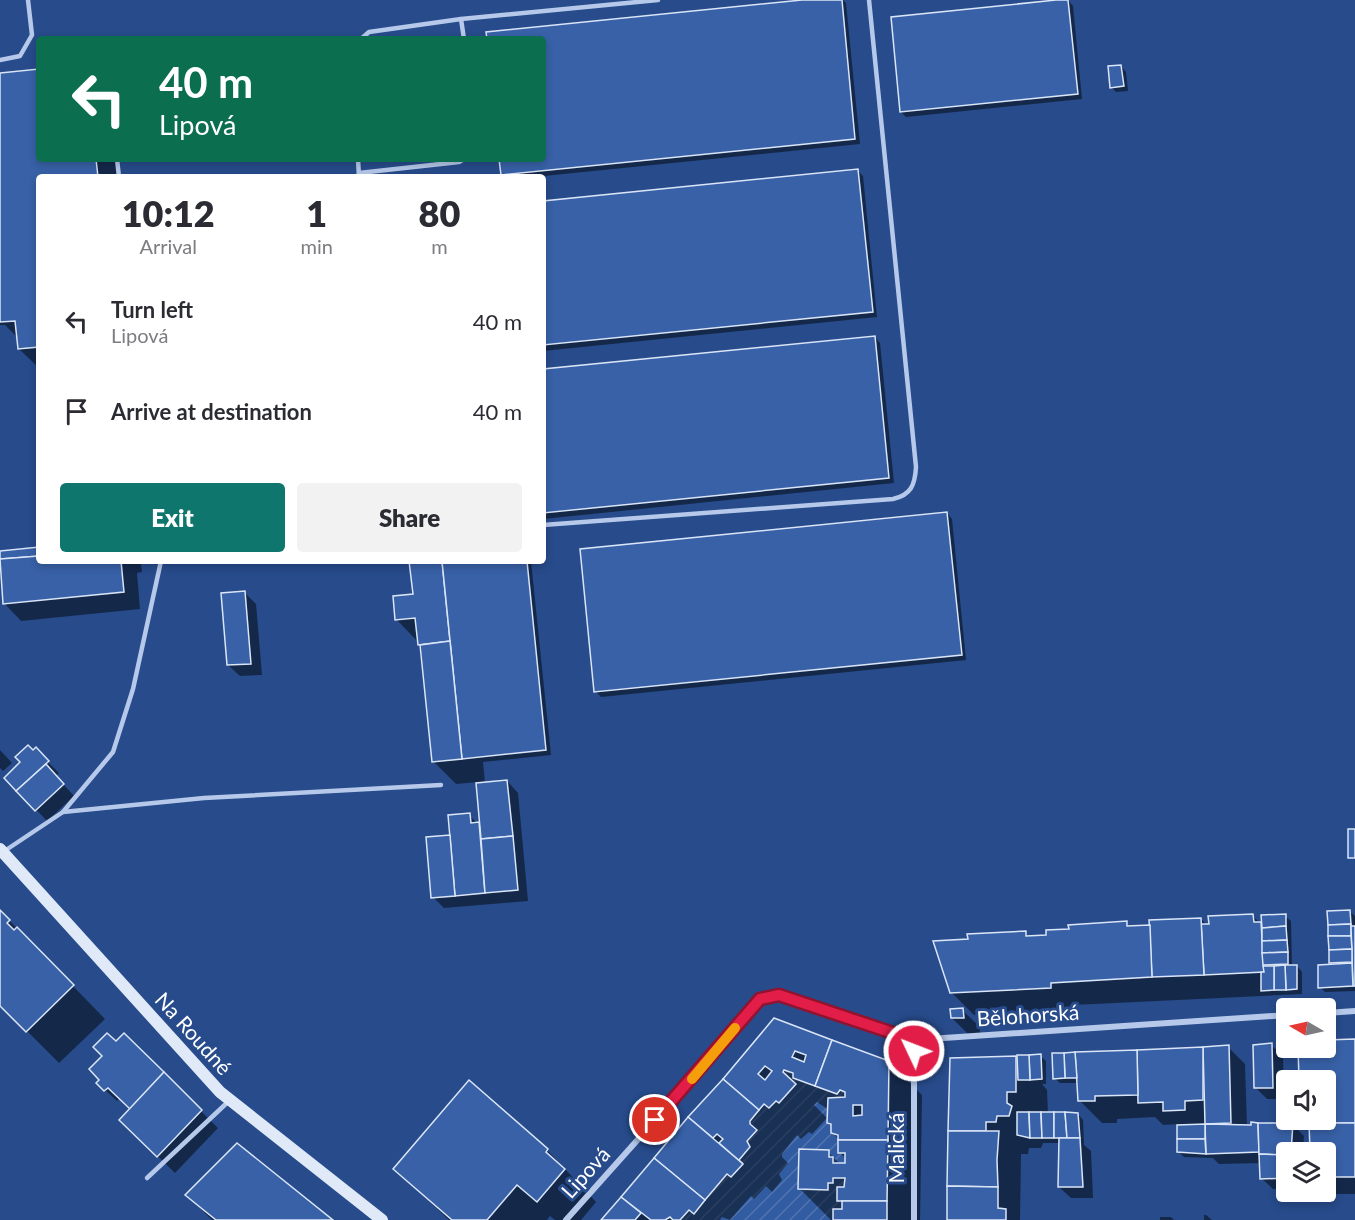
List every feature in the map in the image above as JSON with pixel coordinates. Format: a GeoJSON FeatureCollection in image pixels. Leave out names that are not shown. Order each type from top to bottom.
{"type":"FeatureCollection","features":[{"type":"Feature","properties":{"kind":"street","name":"Na Roudné"},"geometry":{"type":"LineString","coordinates":[[2,850],[220,1092],[382,1220]]}},
{"type":"Feature","properties":{"kind":"street","name":"Bělohorská"},"geometry":{"type":"LineString","coordinates":[[779,995],[914,1040],[1276,1016]]}},
{"type":"Feature","properties":{"kind":"street","name":"Lipová"},"geometry":{"type":"LineString","coordinates":[[566,1220],[760,999],[779,995]]}},
{"type":"Feature","properties":{"kind":"street"},"geometry":{"type":"LineString","coordinates":[[1336,1012],[1355,1011]]}},
{"type":"Feature","properties":{"kind":"street","name":"Malická"},"geometry":{"type":"LineString","coordinates":[[914,1040],[914,1220]]}},
{"type":"Feature","properties":{"kind":"lane"},"geometry":{"type":"LineString","coordinates":[[0,60],[20,56],[32,35],[28,0]]}},
{"type":"Feature","properties":{"kind":"lane"},"geometry":{"type":"LineString","coordinates":[[364,36],[369,32],[461,19],[658,0]]}},
{"type":"Feature","properties":{"kind":"lane"},"geometry":{"type":"LineString","coordinates":[[546,525],[893,499],[909,493],[915,481],[916,467],[869,0]]}},
{"type":"Feature","properties":{"kind":"lane"},"geometry":{"type":"LineString","coordinates":[[461,19],[464,36]]}},
{"type":"Feature","properties":{"kind":"lane"},"geometry":{"type":"LineString","coordinates":[[367,174],[459,162]]}},
{"type":"Feature","properties":{"kind":"lane"},"geometry":{"type":"LineString","coordinates":[[2,850],[63,812],[112,752],[133,688],[160,564]]}},
{"type":"Feature","properties":{"kind":"lane"},"geometry":{"type":"LineString","coordinates":[[63,812],[204,798],[441,785]]}},
{"type":"Feature","properties":{"kind":"lane"},"geometry":{"type":"LineString","coordinates":[[147,1178],[230,1100]]}},
{"type":"Feature","properties":{"kind":"shaded area"},"geometry":{"type":"Polygon","coordinates":[[[784,1070],[793,1073],[793,1078],[837,1094],[840,1090],[845,1092],[845,1097],[828,1098],[827,1122],[831,1124],[831,1134],[838,1135],[838,1152],[845,1153],[845,1163],[833,1163],[829,1157],[799,1150],[798,1189],[828,1190],[828,1183],[833,1178],[845,1178],[844,1187],[837,1187],[837,1200],[842,1201],[842,1209],[833,1220],[680,1220],[689,1210],[694,1213],[727,1174],[731,1177],[743,1164],[739,1160],[750,1147],[747,1141],[757,1130],[750,1124],[750,1121],[764,1104],[769,1108],[776,1101],[779,1103],[795,1085],[783,1072],[784,1070]]]}},
{"type":"Feature","properties":{"kind":"building"},"geometry":{"type":"Polygon","coordinates":[[[802,0],[842,0],[855,139],[501,174],[499,162],[546,162],[546,36],[487,36],[486,32],[802,0]]]}},
{"type":"Feature","properties":{"kind":"building"},"geometry":{"type":"Polygon","coordinates":[[[1068,0],[1078,94],[900,112],[891,17],[1068,0]]]}},
{"type":"Feature","properties":{"kind":"building"},"geometry":{"type":"Polygon","coordinates":[[[1121,65],[1124,86],[1110,88],[1108,66],[1121,65]]]}},
{"type":"Feature","properties":{"kind":"building"},"geometry":{"type":"Polygon","coordinates":[[[36,69],[36,162],[96,162],[98,174],[36,174],[36,347],[18,349],[15,321],[0,322],[0,73],[36,69]]]}},
{"type":"Feature","properties":{"kind":"building"},"geometry":{"type":"Polygon","coordinates":[[[858,169],[873,312],[546,345],[546,201],[858,169]]]}},
{"type":"Feature","properties":{"kind":"building"},"geometry":{"type":"Polygon","coordinates":[[[875,336],[889,478],[546,513],[546,369],[875,336]]]}},
{"type":"Feature","properties":{"kind":"building"},"geometry":{"type":"Polygon","coordinates":[[[947,512],[962,655],[594,692],[580,549],[947,512]]]}},
{"type":"Feature","properties":{"kind":"building"},"geometry":{"type":"Polygon","coordinates":[[[36,547],[36,556],[0,559],[0,551],[36,547]]]}},
{"type":"Feature","properties":{"kind":"building"},"geometry":{"type":"Polygon","coordinates":[[[36,556],[36,564],[121,564],[124,592],[3,604],[0,559],[36,556]]]}},
{"type":"Feature","properties":{"kind":"building"},"geometry":{"type":"Polygon","coordinates":[[[409,564],[442,564],[450,641],[418,645],[415,618],[395,620],[393,596],[413,594],[409,564]]]}},
{"type":"Feature","properties":{"kind":"building"},"geometry":{"type":"Polygon","coordinates":[[[442,564],[527,564],[546,750],[462,759],[442,564]]]}},
{"type":"Feature","properties":{"kind":"building"},"geometry":{"type":"Polygon","coordinates":[[[245,591],[251,664],[227,665],[221,593],[245,591]]]}},
{"type":"Feature","properties":{"kind":"building"},"geometry":{"type":"Polygon","coordinates":[[[450,641],[462,759],[432,762],[420,645],[450,641]]]}},
{"type":"Feature","properties":{"kind":"building"},"geometry":{"type":"Polygon","coordinates":[[[28,745],[33,750],[36,747],[49,761],[16,791],[4,778],[20,762],[15,757],[28,745]]]}},
{"type":"Feature","properties":{"kind":"building"},"geometry":{"type":"Polygon","coordinates":[[[46,764],[64,784],[35,811],[16,791],[46,764]]]}},
{"type":"Feature","properties":{"kind":"building"},"geometry":{"type":"Polygon","coordinates":[[[507,780],[513,836],[481,839],[476,783],[507,780]]]}},
{"type":"Feature","properties":{"kind":"building"},"geometry":{"type":"Polygon","coordinates":[[[470,813],[471,823],[479,822],[485,893],[455,896],[448,815],[470,813]]]}},
{"type":"Feature","properties":{"kind":"building"},"geometry":{"type":"Polygon","coordinates":[[[1348,829],[1355,829],[1355,858],[1348,858],[1348,829]]]}},
{"type":"Feature","properties":{"kind":"building"},"geometry":{"type":"Polygon","coordinates":[[[450,835],[455,896],[431,898],[426,837],[450,835]]]}},
{"type":"Feature","properties":{"kind":"building"},"geometry":{"type":"Polygon","coordinates":[[[513,836],[518,890],[485,893],[481,839],[513,836]]]}},
{"type":"Feature","properties":{"kind":"building"},"geometry":{"type":"Polygon","coordinates":[[[0,910],[10,920],[7,923],[14,930],[17,927],[74,985],[26,1032],[0,1006],[0,910]]]}},
{"type":"Feature","properties":{"kind":"building"},"geometry":{"type":"Polygon","coordinates":[[[1350,910],[1351,924],[1328,925],[1327,911],[1350,910]]]}},
{"type":"Feature","properties":{"kind":"building"},"geometry":{"type":"Polygon","coordinates":[[[1253,914],[1254,922],[1261,922],[1264,972],[1204,975],[1201,924],[1209,924],[1208,916],[1253,914]]]}},
{"type":"Feature","properties":{"kind":"building"},"geometry":{"type":"Polygon","coordinates":[[[1286,914],[1286,926],[1262,928],[1261,915],[1286,914]]]}},
{"type":"Feature","properties":{"kind":"building"},"geometry":{"type":"Polygon","coordinates":[[[1201,918],[1204,975],[1152,977],[1149,920],[1201,918]]]}},
{"type":"Feature","properties":{"kind":"building"},"geometry":{"type":"Polygon","coordinates":[[[1127,921],[1127,926],[1150,925],[1152,977],[1051,983],[1051,988],[950,993],[933,941],[968,939],[967,934],[1026,931],[1026,936],[1046,935],[1046,930],[1069,929],[1068,925],[1127,921]]]}},
{"type":"Feature","properties":{"kind":"building"},"geometry":{"type":"Polygon","coordinates":[[[1351,924],[1351,936],[1328,936],[1328,925],[1351,924]]]}},
{"type":"Feature","properties":{"kind":"building"},"geometry":{"type":"Polygon","coordinates":[[[1286,926],[1287,940],[1262,941],[1262,928],[1286,926]]]}},
{"type":"Feature","properties":{"kind":"building"},"geometry":{"type":"Polygon","coordinates":[[[1351,926],[1355,926],[1355,986],[1353,986],[1351,926]]]}},
{"type":"Feature","properties":{"kind":"building"},"geometry":{"type":"Polygon","coordinates":[[[1328,936],[1351,936],[1352,949],[1329,950],[1328,936]]]}},
{"type":"Feature","properties":{"kind":"building"},"geometry":{"type":"Polygon","coordinates":[[[1287,940],[1288,952],[1262,953],[1262,941],[1287,940]]]}},
{"type":"Feature","properties":{"kind":"building"},"geometry":{"type":"Polygon","coordinates":[[[1352,949],[1352,962],[1329,963],[1329,950],[1352,949]]]}},
{"type":"Feature","properties":{"kind":"building"},"geometry":{"type":"Polygon","coordinates":[[[1288,952],[1288,964],[1263,965],[1262,953],[1288,952]]]}},
{"type":"Feature","properties":{"kind":"building"},"geometry":{"type":"Polygon","coordinates":[[[1352,963],[1353,986],[1318,988],[1318,965],[1352,963]]]}},
{"type":"Feature","properties":{"kind":"building"},"geometry":{"type":"Polygon","coordinates":[[[1285,965],[1297,965],[1297,989],[1286,990],[1285,965]]]}},
{"type":"Feature","properties":{"kind":"building"},"geometry":{"type":"Polygon","coordinates":[[[1285,965],[1286,990],[1274,990],[1274,966],[1285,965]]]}},
{"type":"Feature","properties":{"kind":"building"},"geometry":{"type":"Polygon","coordinates":[[[1263,966],[1274,966],[1274,990],[1261,991],[1263,966]]]}},
{"type":"Feature","properties":{"kind":"building"},"geometry":{"type":"Polygon","coordinates":[[[963,1008],[964,1018],[951,1018],[950,1009],[963,1008]]]}},
{"type":"Feature","properties":{"kind":"building"},"geometry":{"type":"Polygon","coordinates":[[[774,1018],[832,1040],[815,1086],[793,1078],[793,1073],[784,1070],[783,1072],[796,1084],[779,1103],[776,1101],[769,1108],[764,1104],[759,1110],[723,1079],[774,1018]],[[795,1051],[792,1057],[804,1062],[806,1055],[795,1051]],[[765,1066],[758,1074],[765,1080],[772,1071],[765,1066]]]}},
{"type":"Feature","properties":{"kind":"building"},"geometry":{"type":"Polygon","coordinates":[[[107,1033],[116,1041],[124,1033],[164,1072],[130,1109],[108,1088],[104,1091],[96,1083],[99,1080],[89,1069],[102,1056],[93,1047],[107,1033]]]}},
{"type":"Feature","properties":{"kind":"building"},"geometry":{"type":"Polygon","coordinates":[[[1355,1039],[1355,1123],[1336,1123],[1336,1070],[1299,1070],[1298,1058],[1336,1058],[1336,1040],[1355,1039]]]}},
{"type":"Feature","properties":{"kind":"building"},"geometry":{"type":"Polygon","coordinates":[[[832,1040],[889,1061],[888,1140],[838,1140],[838,1135],[831,1133],[831,1124],[827,1123],[828,1098],[845,1097],[845,1092],[840,1090],[837,1094],[815,1086],[832,1040]],[[853,1105],[853,1116],[862,1115],[862,1105],[853,1105]]]}},
{"type":"Feature","properties":{"kind":"building"},"geometry":{"type":"Polygon","coordinates":[[[1272,1043],[1273,1088],[1254,1088],[1253,1045],[1272,1043]]]}},
{"type":"Feature","properties":{"kind":"building"},"geometry":{"type":"Polygon","coordinates":[[[1229,1045],[1231,1123],[1205,1124],[1203,1047],[1229,1045]]]}},
{"type":"Feature","properties":{"kind":"building"},"geometry":{"type":"Polygon","coordinates":[[[1203,1047],[1203,1100],[1185,1101],[1185,1110],[1163,1111],[1163,1102],[1138,1103],[1137,1050],[1203,1047]]]}},
{"type":"Feature","properties":{"kind":"building"},"geometry":{"type":"Polygon","coordinates":[[[1137,1050],[1138,1095],[1095,1096],[1095,1101],[1078,1101],[1075,1052],[1137,1050]]]}},
{"type":"Feature","properties":{"kind":"building"},"geometry":{"type":"Polygon","coordinates":[[[1075,1052],[1077,1078],[1065,1078],[1064,1053],[1075,1052]]]}},
{"type":"Feature","properties":{"kind":"building"},"geometry":{"type":"Polygon","coordinates":[[[1052,1053],[1064,1053],[1065,1078],[1053,1079],[1052,1053]]]}},
{"type":"Feature","properties":{"kind":"building"},"geometry":{"type":"Polygon","coordinates":[[[1041,1054],[1042,1079],[1030,1080],[1029,1055],[1041,1054]]]}},
{"type":"Feature","properties":{"kind":"building"},"geometry":{"type":"Polygon","coordinates":[[[1017,1055],[1029,1055],[1030,1080],[1018,1080],[1017,1055]]]}},
{"type":"Feature","properties":{"kind":"building"},"geometry":{"type":"Polygon","coordinates":[[[1016,1056],[1016,1092],[1007,1092],[1007,1103],[1012,1106],[1009,1116],[997,1116],[996,1122],[986,1122],[986,1131],[948,1131],[950,1058],[1016,1056]]]}},
{"type":"Feature","properties":{"kind":"building"},"geometry":{"type":"Polygon","coordinates":[[[164,1072],[202,1110],[157,1157],[119,1120],[164,1072]]]}},
{"type":"Feature","properties":{"kind":"building"},"geometry":{"type":"Polygon","coordinates":[[[723,1079],[759,1110],[750,1121],[750,1124],[757,1130],[747,1141],[750,1147],[739,1160],[743,1164],[719,1143],[723,1139],[717,1134],[713,1138],[688,1117],[723,1079]]]}},
{"type":"Feature","properties":{"kind":"building"},"geometry":{"type":"Polygon","coordinates":[[[469,1080],[548,1149],[546,1152],[565,1169],[537,1202],[517,1185],[487,1220],[452,1220],[393,1169],[469,1080]]]}},
{"type":"Feature","properties":{"kind":"building"},"geometry":{"type":"Polygon","coordinates":[[[1017,1112],[1029,1112],[1030,1138],[1017,1135],[1017,1112]]]}},
{"type":"Feature","properties":{"kind":"building"},"geometry":{"type":"Polygon","coordinates":[[[1029,1112],[1041,1112],[1042,1138],[1030,1138],[1029,1112]]]}},
{"type":"Feature","properties":{"kind":"building"},"geometry":{"type":"Polygon","coordinates":[[[1041,1112],[1054,1112],[1054,1138],[1042,1138],[1041,1112]]]}},
{"type":"Feature","properties":{"kind":"building"},"geometry":{"type":"Polygon","coordinates":[[[1054,1112],[1065,1112],[1067,1138],[1054,1138],[1054,1112]]]}},
{"type":"Feature","properties":{"kind":"building"},"geometry":{"type":"Polygon","coordinates":[[[1065,1112],[1078,1113],[1080,1138],[1067,1138],[1065,1112]]]}},
{"type":"Feature","properties":{"kind":"building"},"geometry":{"type":"Polygon","coordinates":[[[688,1117],[743,1164],[731,1177],[727,1174],[705,1200],[654,1158],[688,1117]]]}},
{"type":"Feature","properties":{"kind":"building"},"geometry":{"type":"Polygon","coordinates":[[[1251,1122],[1258,1123],[1259,1152],[1206,1154],[1205,1124],[1251,1125],[1251,1122]]]}},
{"type":"Feature","properties":{"kind":"building"},"geometry":{"type":"Polygon","coordinates":[[[1258,1123],[1276,1123],[1276,1130],[1293,1130],[1292,1142],[1276,1142],[1276,1155],[1259,1154],[1258,1123]]]}},
{"type":"Feature","properties":{"kind":"building"},"geometry":{"type":"Polygon","coordinates":[[[1336,1123],[1355,1123],[1355,1177],[1336,1177],[1336,1142],[1310,1142],[1309,1130],[1336,1130],[1336,1123]]]}},
{"type":"Feature","properties":{"kind":"building"},"geometry":{"type":"Polygon","coordinates":[[[1205,1124],[1205,1139],[1177,1139],[1177,1125],[1205,1124]]]}},
{"type":"Feature","properties":{"kind":"building"},"geometry":{"type":"Polygon","coordinates":[[[948,1131],[999,1131],[998,1187],[947,1186],[948,1131]]]}},
{"type":"Feature","properties":{"kind":"building"},"geometry":{"type":"Polygon","coordinates":[[[1059,1138],[1080,1138],[1083,1187],[1058,1187],[1059,1138]]]}},
{"type":"Feature","properties":{"kind":"building"},"geometry":{"type":"Polygon","coordinates":[[[1177,1139],[1205,1139],[1206,1154],[1177,1152],[1177,1139]]]}},
{"type":"Feature","properties":{"kind":"building"},"geometry":{"type":"Polygon","coordinates":[[[838,1140],[888,1140],[887,1201],[837,1201],[837,1187],[844,1187],[845,1178],[833,1178],[833,1183],[828,1183],[828,1190],[798,1189],[799,1149],[829,1150],[829,1157],[833,1157],[833,1163],[845,1163],[845,1153],[838,1153],[838,1140]]]}},
{"type":"Feature","properties":{"kind":"building"},"geometry":{"type":"Polygon","coordinates":[[[237,1143],[333,1220],[216,1220],[185,1195],[237,1143]]]}},
{"type":"Feature","properties":{"kind":"building"},"geometry":{"type":"Polygon","coordinates":[[[1259,1154],[1276,1155],[1276,1178],[1260,1179],[1259,1154]]]}},
{"type":"Feature","properties":{"kind":"building"},"geometry":{"type":"Polygon","coordinates":[[[654,1158],[705,1200],[694,1214],[689,1210],[680,1220],[673,1220],[670,1217],[665,1220],[651,1220],[621,1197],[654,1158]]]}},
{"type":"Feature","properties":{"kind":"building"},"geometry":{"type":"Polygon","coordinates":[[[947,1186],[998,1187],[998,1208],[1006,1209],[1006,1220],[947,1220],[947,1186]]]}},
{"type":"Feature","properties":{"kind":"building"},"geometry":{"type":"Polygon","coordinates":[[[621,1197],[641,1213],[635,1220],[601,1220],[621,1197]]]}},
{"type":"Feature","properties":{"kind":"building"},"geometry":{"type":"Polygon","coordinates":[[[842,1201],[887,1201],[887,1220],[833,1220],[833,1209],[842,1209],[842,1201]]]}},
{"type":"Feature","properties":{"kind":"slow traffic"},"geometry":{"type":"LineString","coordinates":[[692,1079],[735,1028]]}},
{"type":"Feature","properties":{"kind":"route"},"geometry":{"type":"LineString","coordinates":[[655,1120],[760,999],[779,995],[914,1040],[914,1051]]}}]}
